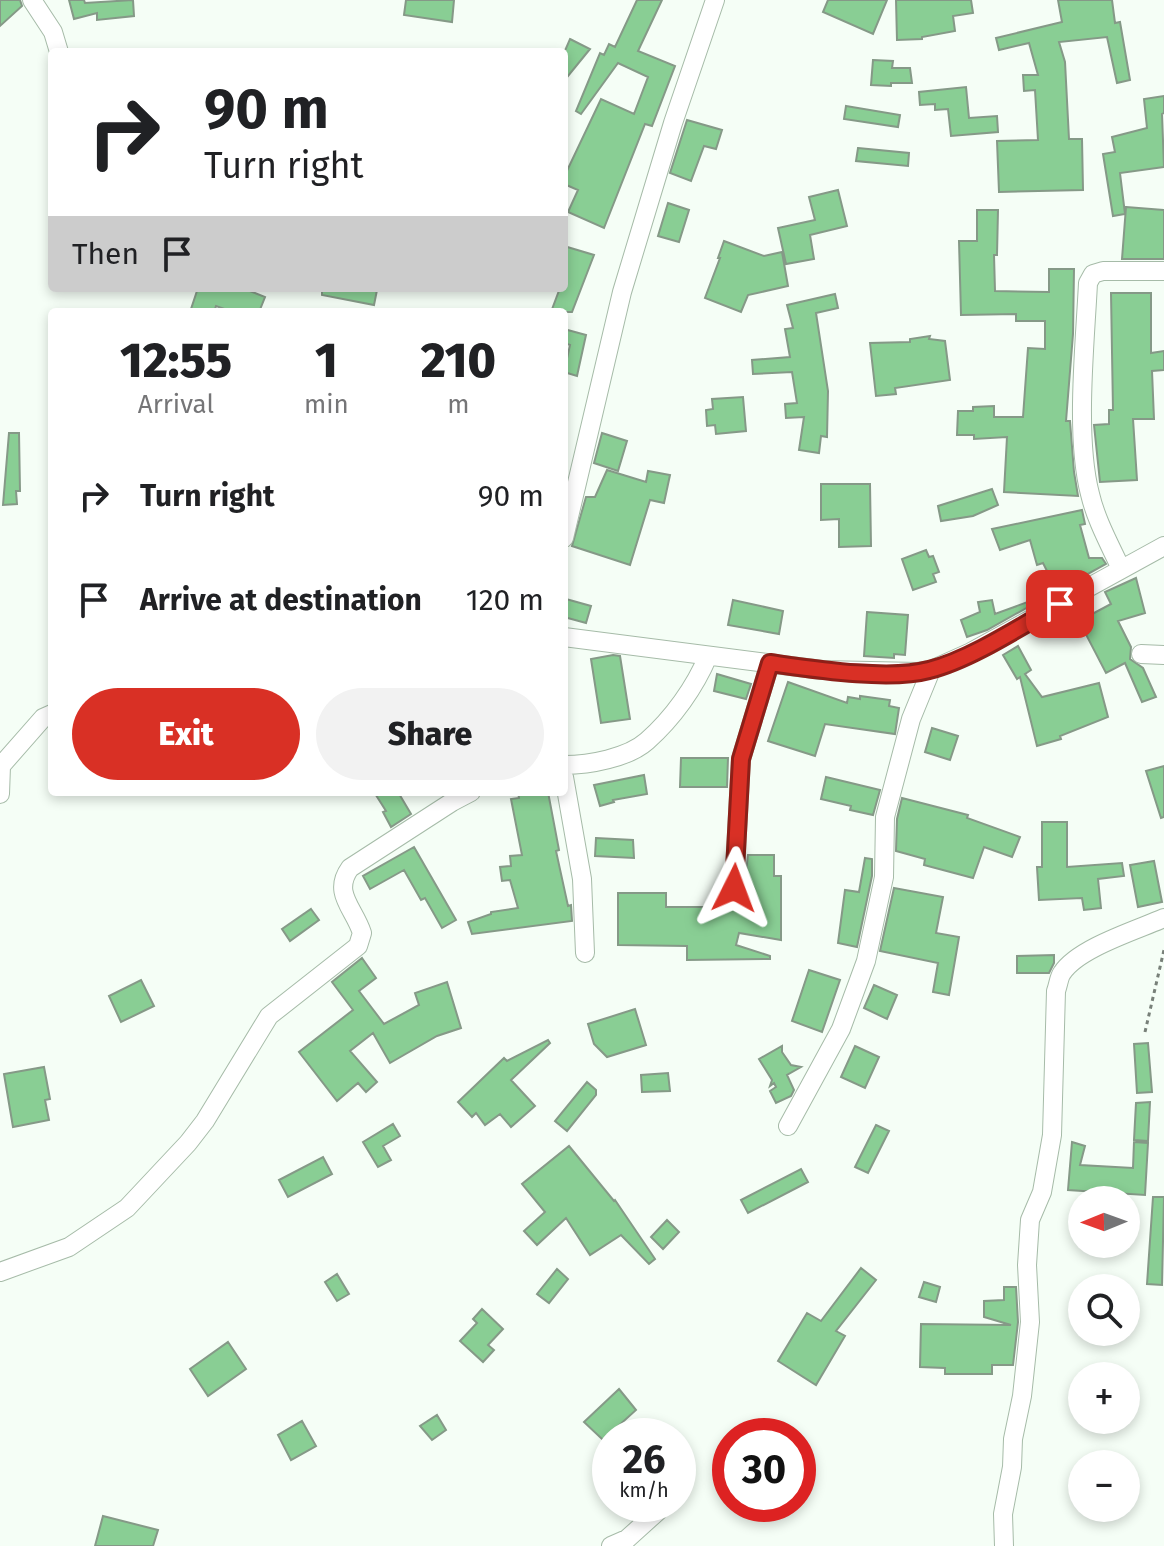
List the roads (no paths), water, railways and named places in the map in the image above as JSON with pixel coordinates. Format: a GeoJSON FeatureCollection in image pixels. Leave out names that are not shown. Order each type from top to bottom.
{"type":"FeatureCollection","features":[{"type":"Feature","properties":{"kind":"street"},"geometry":{"type":"LineString","coordinates":[[32,0],[53,32],[58,48]]}},
{"type":"Feature","properties":{"kind":"street"},"geometry":{"type":"LineString","coordinates":[[568,521],[622,292],[673,123],[715,0]]}},
{"type":"Feature","properties":{"kind":"street"},"geometry":{"type":"LineString","coordinates":[[1121,569],[1094,506],[1086,476],[1083,413],[1088,283],[1093,274],[1103,271],[1164,271]]}},
{"type":"Feature","properties":{"kind":"street"},"geometry":{"type":"LineString","coordinates":[[568,638],[770,663],[895,674],[931,670],[971,652],[1164,546]]}},
{"type":"Feature","properties":{"kind":"street"},"geometry":{"type":"LineString","coordinates":[[1141,654],[1164,655]]}},
{"type":"Feature","properties":{"kind":"street"},"geometry":{"type":"LineString","coordinates":[[568,764],[601,760],[645,743],[697,682],[708,656]]}},
{"type":"Feature","properties":{"kind":"street"},"geometry":{"type":"LineString","coordinates":[[734,888],[741,759],[770,663]]}},
{"type":"Feature","properties":{"kind":"street"},"geometry":{"type":"LineString","coordinates":[[788,1126],[841,1029],[866,961],[884,877],[885,817],[911,719],[931,670]]}},
{"type":"Feature","properties":{"kind":"street"},"geometry":{"type":"LineString","coordinates":[[0,794],[0,766],[48,716]]}},
{"type":"Feature","properties":{"kind":"street"},"geometry":{"type":"LineString","coordinates":[[0,1272],[69,1247],[136,1199],[205,1121],[269,1016],[358,946],[361,940],[360,925],[341,888],[350,868],[463,796]]}},
{"type":"Feature","properties":{"kind":"street"},"geometry":{"type":"LineString","coordinates":[[567,796],[582,879],[585,953]]}},
{"type":"Feature","properties":{"kind":"street"},"geometry":{"type":"LineString","coordinates":[[1004,1546],[1003,1514],[1030,1322],[1027,1265],[1030,1220],[1042,1192],[1052,1135],[1056,991],[1061,973],[1082,955],[1164,918]]}},
{"type":"Feature","properties":{"kind":"street"},"geometry":{"type":"LineString","coordinates":[[611,1546],[627,1539],[646,1522]]}}]}
